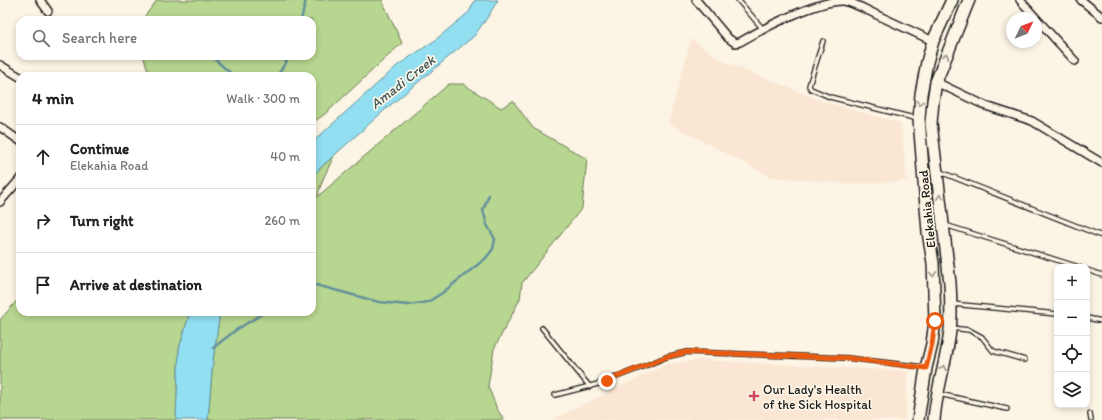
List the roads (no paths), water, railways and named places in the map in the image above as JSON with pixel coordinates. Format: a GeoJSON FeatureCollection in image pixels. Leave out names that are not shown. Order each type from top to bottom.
{"type":"FeatureCollection","features":[{"type":"Feature","properties":{"kind":"main road","name":"Elekahia Road"},"geometry":{"type":"LineString","coordinates":[[918,420],[935,321],[933,263],[928,232],[919,119],[921,94],[924,75],[933,41],[952,0]]}},
{"type":"Feature","properties":{"kind":"main road","name":"Elekahia Road"},"geometry":{"type":"LineString","coordinates":[[934,420],[949,340],[951,304],[950,283],[931,123],[936,82],[969,0]]}},
{"type":"Feature","properties":{"kind":"street"},"geometry":{"type":"LineString","coordinates":[[40,0],[48,11]]}},
{"type":"Feature","properties":{"kind":"street"},"geometry":{"type":"LineString","coordinates":[[696,0],[734,43],[740,42],[783,17],[830,0],[843,1],[858,6],[933,41]]}},
{"type":"Feature","properties":{"kind":"street"},"geometry":{"type":"LineString","coordinates":[[1020,0],[1031,12]]}},
{"type":"Feature","properties":{"kind":"street"},"geometry":{"type":"LineString","coordinates":[[1081,0],[1102,17]]}},
{"type":"Feature","properties":{"kind":"street"},"geometry":{"type":"LineString","coordinates":[[1042,25],[1075,61]]}},
{"type":"Feature","properties":{"kind":"street"},"geometry":{"type":"LineString","coordinates":[[0,65],[16,75]]}},
{"type":"Feature","properties":{"kind":"street"},"geometry":{"type":"LineString","coordinates":[[936,82],[986,106],[1032,121],[1102,163]]}},
{"type":"Feature","properties":{"kind":"street"},"geometry":{"type":"LineString","coordinates":[[0,127],[16,138]]}},
{"type":"Feature","properties":{"kind":"street"},"geometry":{"type":"LineString","coordinates":[[0,202],[16,184]]}},
{"type":"Feature","properties":{"kind":"lane"},"geometry":{"type":"LineString","coordinates":[[738,0],[763,29]]}},
{"type":"Feature","properties":{"kind":"lane"},"geometry":{"type":"LineString","coordinates":[[823,41],[809,86],[811,90],[830,97],[919,119]]}},
{"type":"Feature","properties":{"kind":"lane"},"geometry":{"type":"LineString","coordinates":[[937,171],[1102,236]]}},
{"type":"Feature","properties":{"kind":"lane"},"geometry":{"type":"LineString","coordinates":[[942,224],[1070,264]]}},
{"type":"Feature","properties":{"kind":"lane"},"geometry":{"type":"LineString","coordinates":[[1090,271],[1102,275]]}},
{"type":"Feature","properties":{"kind":"lane"},"geometry":{"type":"LineString","coordinates":[[951,304],[1054,314]]}},
{"type":"Feature","properties":{"kind":"lane"},"geometry":{"type":"LineString","coordinates":[[1090,319],[1102,321]]}},
{"type":"Feature","properties":{"kind":"lane"},"geometry":{"type":"LineString","coordinates":[[542,328],[590,386]]}},
{"type":"Feature","properties":{"kind":"lane"},"geometry":{"type":"LineString","coordinates":[[950,328],[969,330],[982,337],[993,351],[1025,360]]}},
{"type":"Feature","properties":{"kind":"lane"},"geometry":{"type":"LineString","coordinates":[[555,395],[590,386],[634,371],[666,357],[687,352],[847,358],[926,368]]}},
{"type":"Feature","properties":{"kind":"lane"},"geometry":{"type":"LineString","coordinates":[[938,394],[1007,409]]}},
{"type":"Feature","properties":{"kind":"lane"},"geometry":{"type":"LineString","coordinates":[[1090,414],[1091,420]]}},
{"type":"Feature","properties":{"kind":"water","name":"Amadi Creek"},"geometry":{"type":"Polygon","coordinates":[[[475,0],[498,0],[474,36],[387,108],[316,173],[316,140],[318,137],[398,65],[434,41],[469,12],[475,0]]]}},
{"type":"Feature","properties":{"kind":"water"},"geometry":{"type":"Polygon","coordinates":[[[189,316],[219,316],[213,360],[208,420],[176,420],[179,349],[189,316]]]}},
{"type":"Feature","properties":{"kind":"waterway"},"geometry":{"type":"LineString","coordinates":[[302,16],[306,0]]}},
{"type":"Feature","properties":{"kind":"waterway"},"geometry":{"type":"LineString","coordinates":[[216,60],[229,72]]}},
{"type":"Feature","properties":{"kind":"waterway"},"geometry":{"type":"LineString","coordinates":[[280,72],[287,60]]}},
{"type":"Feature","properties":{"kind":"waterway"},"geometry":{"type":"LineString","coordinates":[[316,285],[379,302],[408,305],[428,302],[442,293],[486,258],[493,249],[495,239],[487,225],[483,210],[489,195]]}},
{"type":"Feature","properties":{"kind":"waterway"},"geometry":{"type":"LineString","coordinates":[[213,348],[236,330],[259,316]]}},
{"type":"Feature","properties":{"kind":"place","name":"Our Lady's Health of the Sick Hospital"},"geometry":{"type":"Point","coordinates":[754,396]}}]}
